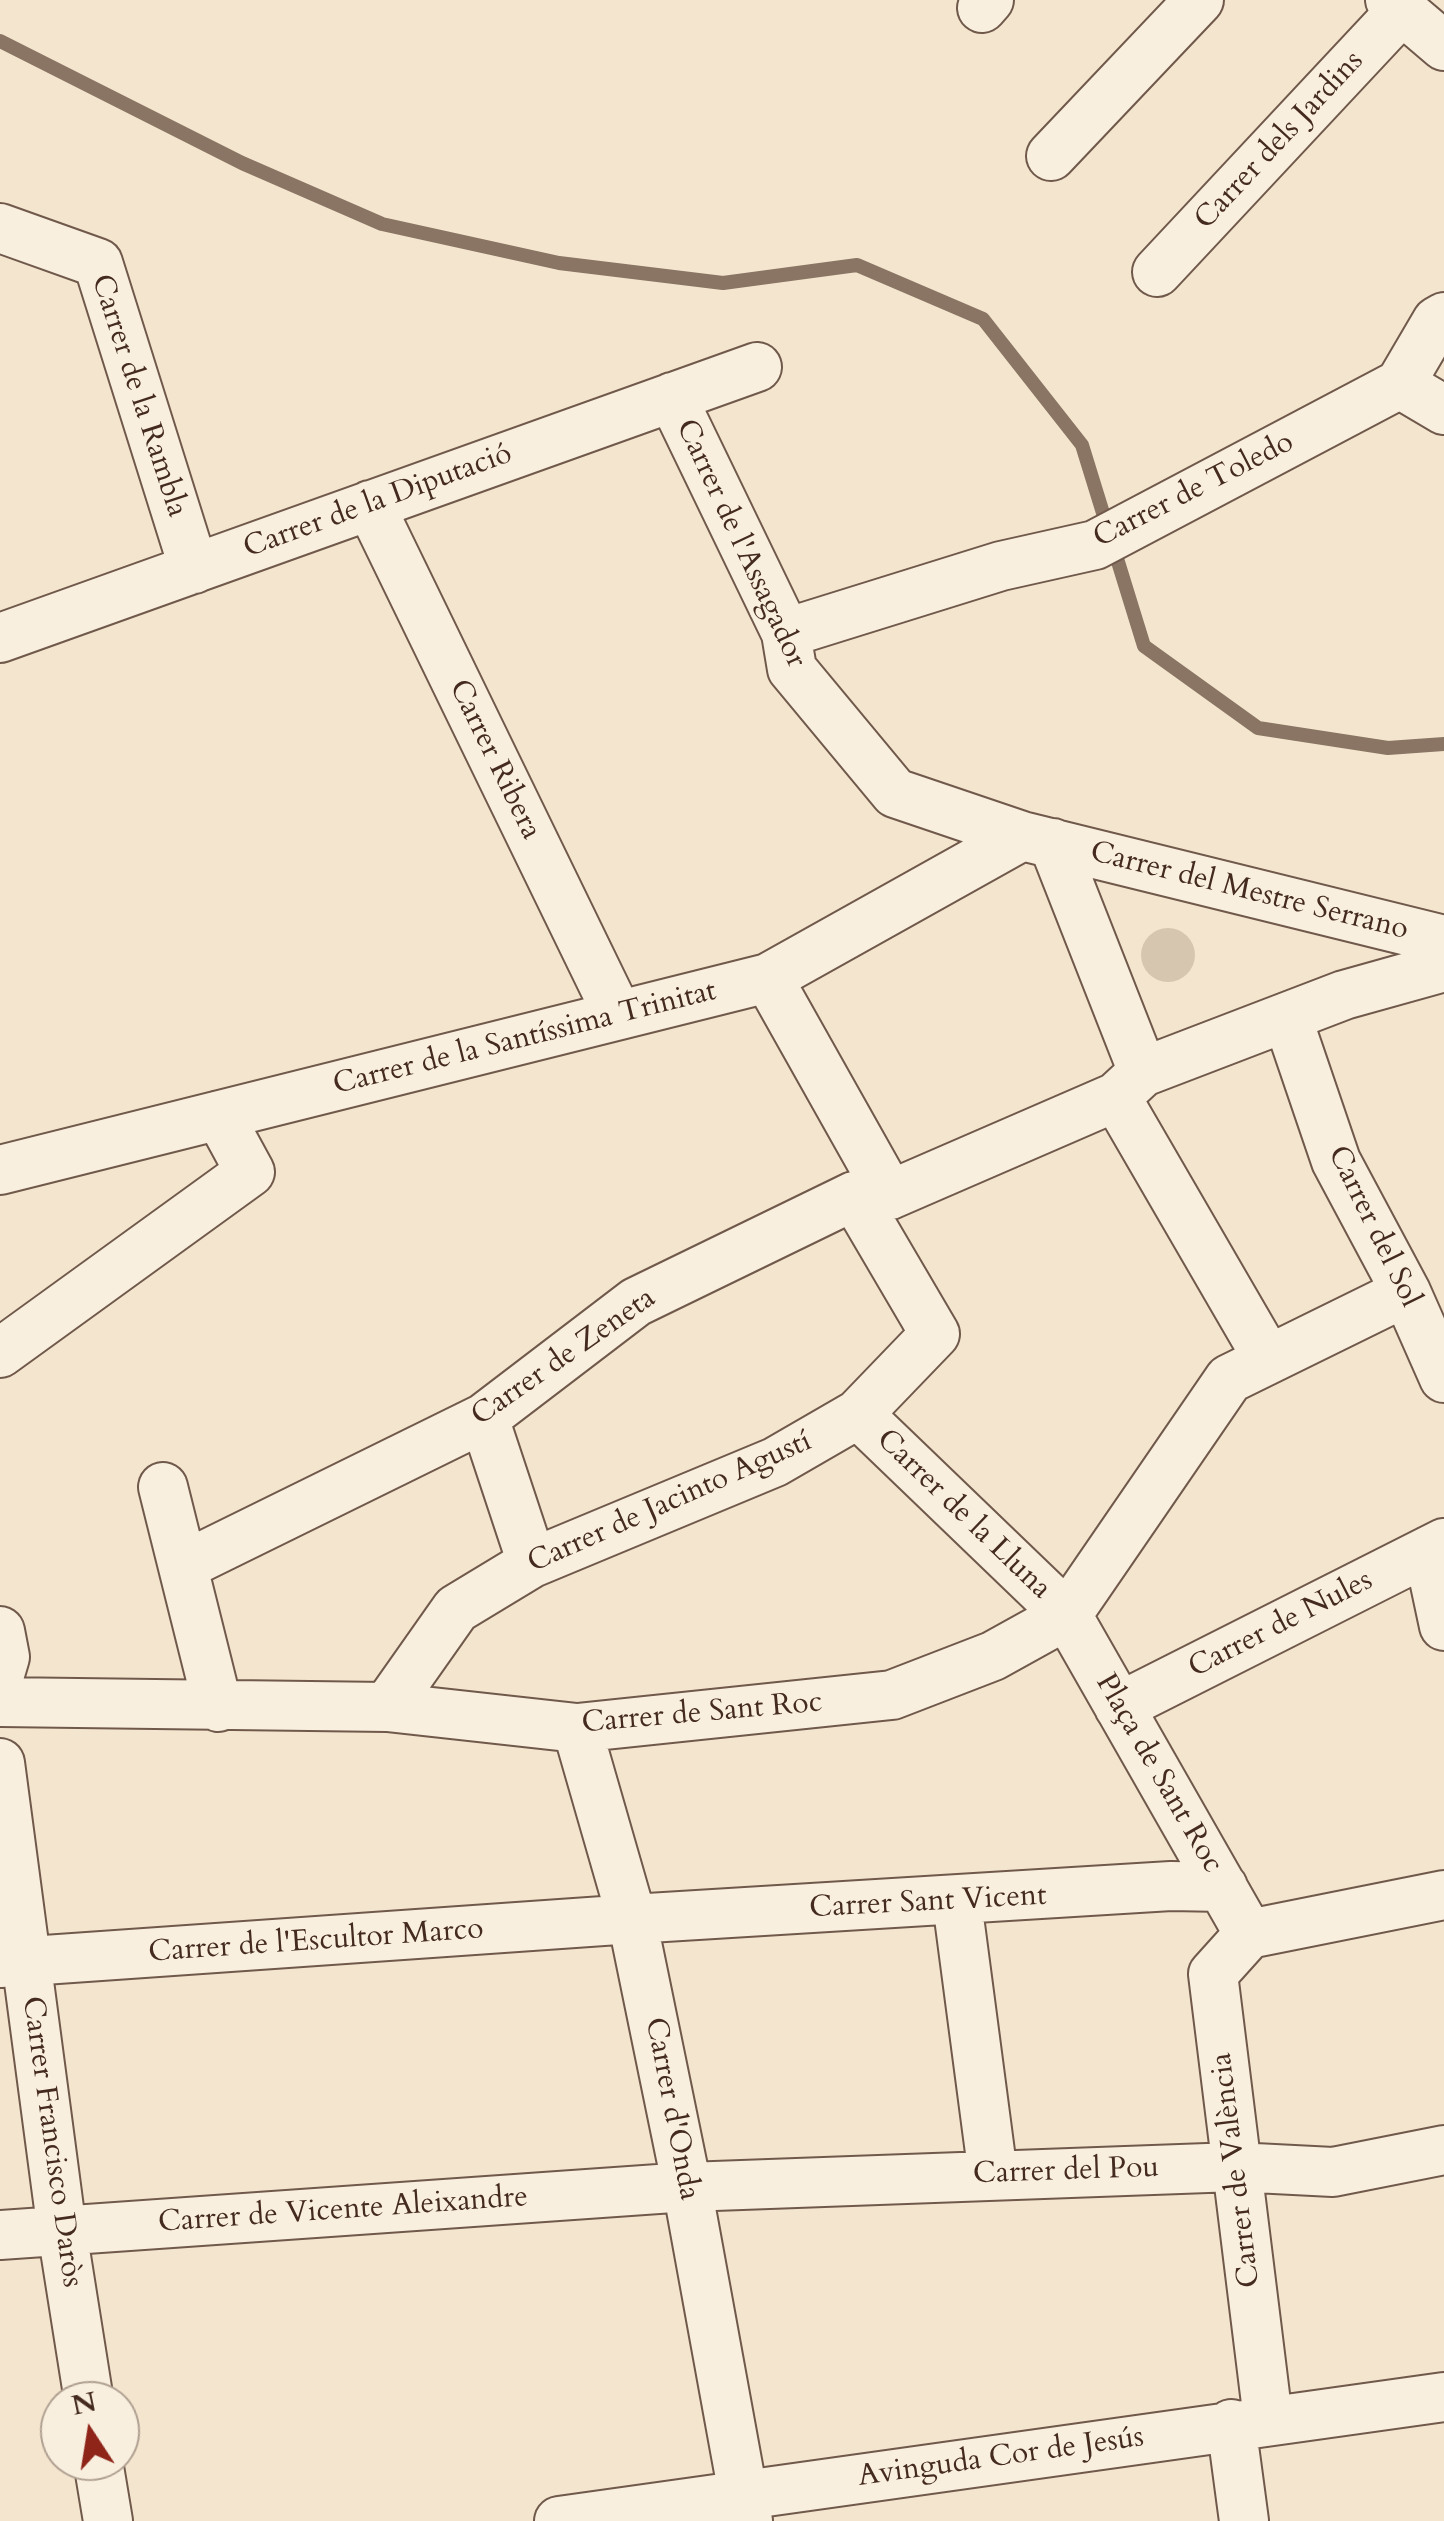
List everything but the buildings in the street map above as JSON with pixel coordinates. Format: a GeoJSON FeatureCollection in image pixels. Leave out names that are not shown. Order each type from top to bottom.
{"type":"FeatureCollection","features":[{"type":"Feature","properties":{"kind":"street"},"geometry":{"type":"LineString","coordinates":[[1052,156],[1198,0]]}},
{"type":"Feature","properties":{"kind":"street"},"geometry":{"type":"LineString","coordinates":[[1396,5],[1444,46]]}},
{"type":"Feature","properties":{"kind":"street","name":"Carrer dels Jardins"},"geometry":{"type":"LineString","coordinates":[[1158,272],[1396,5]]}},
{"type":"Feature","properties":{"kind":"street","name":"Carrer de la Rambla"},"geometry":{"type":"LineString","coordinates":[[0,228],[98,264],[194,568]]}},
{"type":"Feature","properties":{"kind":"street"},"geometry":{"type":"LineString","coordinates":[[1444,317],[1437,322],[1400,384],[1444,410]]}},
{"type":"Feature","properties":{"kind":"street","name":"Carrer de la Diputació"},"geometry":{"type":"LineString","coordinates":[[0,638],[757,366]]}},
{"type":"Feature","properties":{"kind":"street","name":"Carrer de Toledo"},"geometry":{"type":"LineString","coordinates":[[786,633],[1001,566],[1096,545],[1400,384]]}},
{"type":"Feature","properties":{"kind":"street","name":"Carrer de l'Assagador"},"geometry":{"type":"LineString","coordinates":[[672,397],[786,633],[792,669],[895,793],[1038,840]]}},
{"type":"Feature","properties":{"kind":"street","name":"Carrer Ribera"},"geometry":{"type":"LineString","coordinates":[[370,505],[618,1015]]}},
{"type":"Feature","properties":{"kind":"street"},"geometry":{"type":"LineString","coordinates":[[1038,840],[1130,1084],[1268,1359]]}},
{"type":"Feature","properties":{"kind":"street","name":"Carrer de la Santíssima Trinitat"},"geometry":{"type":"LineString","coordinates":[[0,1170],[768,978],[1038,840]]}},
{"type":"Feature","properties":{"kind":"street","name":"Carrer del Mestre Serrano"},"geometry":{"type":"LineString","coordinates":[[1038,840],[1444,940]]}},
{"type":"Feature","properties":{"kind":"street","name":"Carrer del Mestre Serrano"},"geometry":{"type":"LineString","coordinates":[[1130,1084],[1344,995],[1444,967]]}},
{"type":"Feature","properties":{"kind":"street"},"geometry":{"type":"LineString","coordinates":[[768,978],[872,1196]]}},
{"type":"Feature","properties":{"kind":"street","name":"Carrer del Sol"},"geometry":{"type":"LineString","coordinates":[[1287,1017],[1336,1161],[1424,1310],[1444,1378]]}},
{"type":"Feature","properties":{"kind":"street","name":"Carrer de Zeneta"},"geometry":{"type":"LineString","coordinates":[[182,1566],[484,1418],[636,1302],[1130,1084]]}},
{"type":"Feature","properties":{"kind":"street"},"geometry":{"type":"LineString","coordinates":[[0,1353],[250,1172],[219,1116]]}},
{"type":"Feature","properties":{"kind":"street","name":"Carrer de Jacinto Agustí"},"geometry":{"type":"LineString","coordinates":[[387,1707],[456,1609],[532,1562],[776,1462],[858,1414],[936,1334],[872,1196]]}},
{"type":"Feature","properties":{"kind":"street"},"geometry":{"type":"LineString","coordinates":[[1067,1615],[1229,1379],[1268,1359],[1424,1310]]}},
{"type":"Feature","properties":{"kind":"street","name":"Carrer de la Lluna"},"geometry":{"type":"LineString","coordinates":[[858,1414],[1067,1615]]}},
{"type":"Feature","properties":{"kind":"street"},"geometry":{"type":"LineString","coordinates":[[484,1418],[532,1562]]}},
{"type":"Feature","properties":{"kind":"street"},"geometry":{"type":"LineString","coordinates":[[163,1487],[182,1566],[239,1706]]}},
{"type":"Feature","properties":{"kind":"street"},"geometry":{"type":"LineString","coordinates":[[1436,1547],[1444,1626]]}},
{"type":"Feature","properties":{"kind":"street","name":"Carrer de Nules"},"geometry":{"type":"LineString","coordinates":[[1118,1707],[1436,1547]]}},
{"type":"Feature","properties":{"kind":"street","name":"Plaça de Sant Roc"},"geometry":{"type":"LineString","coordinates":[[1067,1615],[1249,1934]]}},
{"type":"Feature","properties":{"kind":"street","name":"Carrer de Sant Roc"},"geometry":{"type":"LineString","coordinates":[[0,1702],[387,1707],[577,1728],[892,1696],[993,1656],[1067,1615]]}},
{"type":"Feature","properties":{"kind":"street"},"geometry":{"type":"LineString","coordinates":[[0,1631],[5,1657],[0,1674]]}},
{"type":"Feature","properties":{"kind":"street","name":"Carrer d'Onda"},"geometry":{"type":"LineString","coordinates":[[577,1728],[632,1919],[687,2187],[745,2508]]}},
{"type":"Feature","properties":{"kind":"street","name":"Carrer Francisco Daròs"},"geometry":{"type":"LineString","coordinates":[[0,1763],[14,1962],[86,2381]]}},
{"type":"Feature","properties":{"kind":"street","name":"Carrer Sant Vicent"},"geometry":{"type":"LineString","coordinates":[[632,1919],[1171,1886],[1223,1887]]}},
{"type":"Feature","properties":{"kind":"street"},"geometry":{"type":"LineString","coordinates":[[1249,1934],[1444,1895]]}},
{"type":"Feature","properties":{"kind":"street"},"geometry":{"type":"LineString","coordinates":[[957,1902],[993,2174]]}},
{"type":"Feature","properties":{"kind":"street","name":"Carrer de l'Escultor Marco"},"geometry":{"type":"LineString","coordinates":[[14,1962],[632,1919]]}},
{"type":"Feature","properties":{"kind":"street","name":"Carrer de València"},"geometry":{"type":"LineString","coordinates":[[1244,2521],[1250,2422],[1235,2167],[1213,1974],[1249,1934]]}},
{"type":"Feature","properties":{"kind":"street","name":"Carrer del Pou"},"geometry":{"type":"LineString","coordinates":[[687,2187],[1235,2167],[1332,2172],[1444,2150]]}},
{"type":"Feature","properties":{"kind":"street","name":"Carrer de Vicente Aleixandre"},"geometry":{"type":"LineString","coordinates":[[0,2235],[687,2187]]}},
{"type":"Feature","properties":{"kind":"street","name":"Avinguda Cor de Jesús"},"geometry":{"type":"LineString","coordinates":[[558,2521],[745,2508],[1250,2422],[1444,2397]]}},
{"type":"Feature","properties":{"kind":"street"},"geometry":{"type":"LineString","coordinates":[[101,2481],[108,2521]]}},
{"type":"Feature","properties":{"kind":"shaded area"},"geometry":{"type":"Polygon","coordinates":[[[1168,928],[1187,936],[1195,955],[1187,974],[1168,982],[1149,974],[1141,955],[1149,936],[1168,928]]]}},
{"type":"Feature","properties":{"kind":"waterway"},"geometry":{"type":"LineString","coordinates":[[0,41],[242,163],[382,224],[559,263],[723,283],[857,265],[983,319],[1082,445],[1144,646],[1258,728],[1388,748],[1444,744]]}}]}
